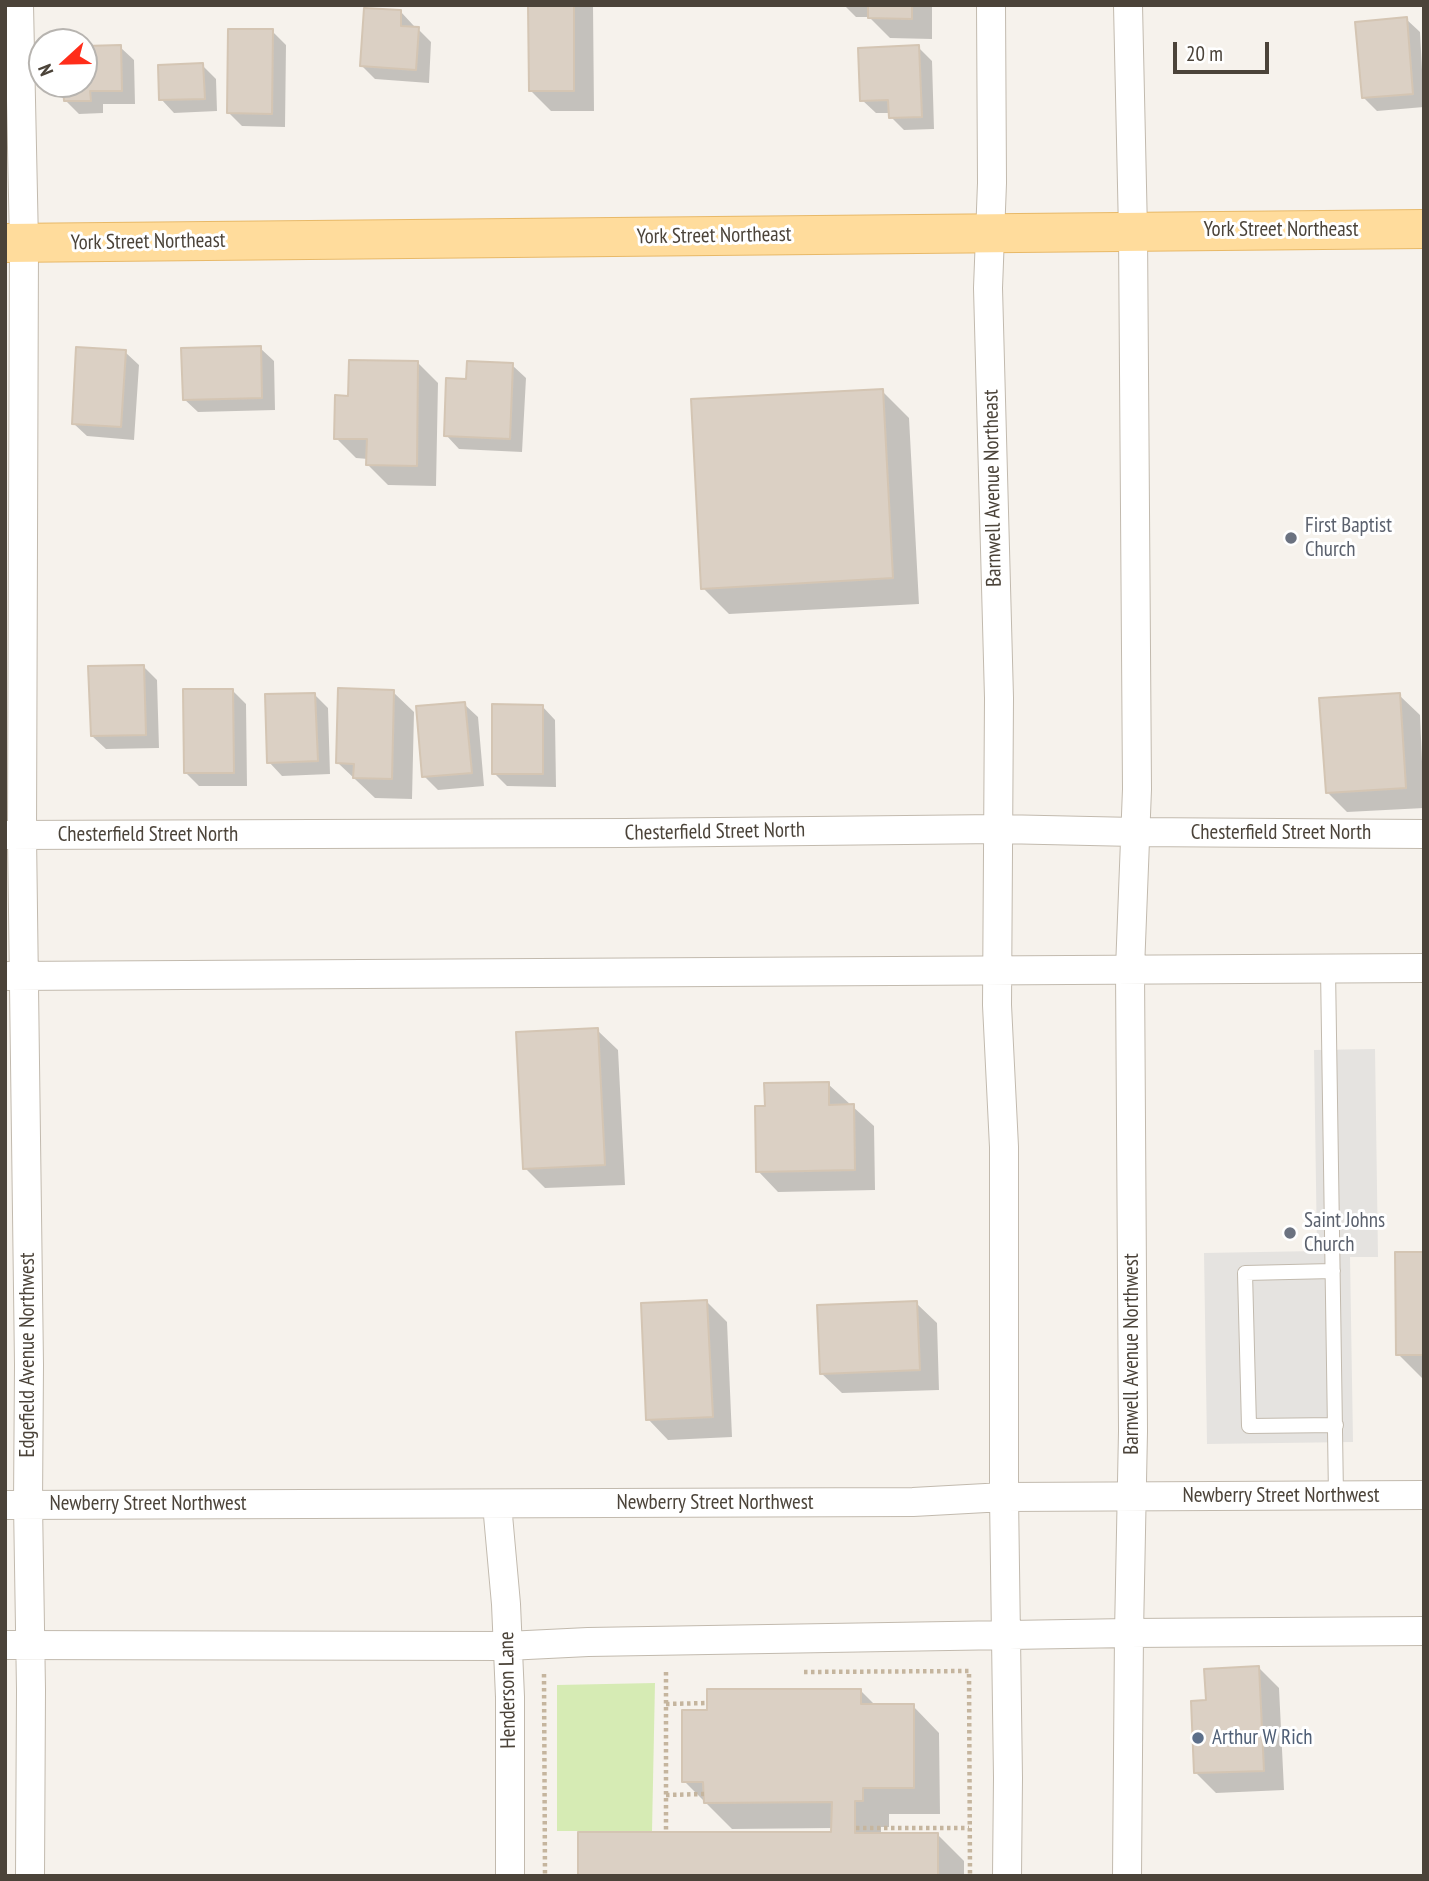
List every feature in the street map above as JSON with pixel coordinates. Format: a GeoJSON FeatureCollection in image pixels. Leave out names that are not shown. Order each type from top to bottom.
{"type":"FeatureCollection","features":[{"type":"Feature","properties":{"kind":"main road","name":"York Street Northeast"},"geometry":{"type":"LineString","coordinates":[[14,243],[1424,229]]}},
{"type":"Feature","properties":{"kind":"street","name":"Edgefield Avenue Northwest"},"geometry":{"type":"LineString","coordinates":[[19,5],[14,243],[13,835],[15,976],[29,1365],[16,1505],[17,1646],[31,1690],[30,1876]]}},
{"type":"Feature","properties":{"kind":"street","name":"Barnwell Avenue Northeast"},"geometry":{"type":"LineString","coordinates":[[991,5],[992,183],[988,288],[999,698],[998,970]]}},
{"type":"Feature","properties":{"kind":"street"},"geometry":{"type":"LineString","coordinates":[[1128,5],[1133,231],[1137,789],[1135,832]]}},
{"type":"Feature","properties":{"kind":"street","name":"Chesterfield Street North"},"geometry":{"type":"LineString","coordinates":[[13,835],[999,829],[1424,834]]}},
{"type":"Feature","properties":{"kind":"street","name":"Barnwell Avenue Northwest"},"geometry":{"type":"LineString","coordinates":[[1127,1876],[1132,1496],[1130,969],[1135,832]]}},
{"type":"Feature","properties":{"kind":"street"},"geometry":{"type":"LineString","coordinates":[[15,976],[1424,968]]}},
{"type":"Feature","properties":{"kind":"street"},"geometry":{"type":"LineString","coordinates":[[998,970],[997,1005],[1004,1147],[1007,1876]]}},
{"type":"Feature","properties":{"kind":"street","name":"Newberry Street Northwest"},"geometry":{"type":"LineString","coordinates":[[16,1505],[913,1503],[1004,1497],[1424,1495]]}},
{"type":"Feature","properties":{"kind":"street","name":"Henderson Lane"},"geometry":{"type":"LineString","coordinates":[[497,1504],[510,1697],[510,1876]]}},
{"type":"Feature","properties":{"kind":"street"},"geometry":{"type":"LineString","coordinates":[[17,1646],[507,1646],[588,1642],[1129,1633],[1424,1631]]}},
{"type":"Feature","properties":{"kind":"lane"},"geometry":{"type":"LineString","coordinates":[[1328,968],[1336,1496]]}},
{"type":"Feature","properties":{"kind":"lane"},"geometry":{"type":"LineString","coordinates":[[1333,1271],[1245,1273],[1249,1426],[1336,1424]]}},
{"type":"Feature","properties":{"kind":"path"},"geometry":{"type":"LineString","coordinates":[[969,1671],[970,1876]]}},
{"type":"Feature","properties":{"kind":"path"},"geometry":{"type":"LineString","coordinates":[[544,1672],[545,1876]]}},
{"type":"Feature","properties":{"kind":"path"},"geometry":{"type":"LineString","coordinates":[[666,1672],[666,1832]]}},
{"type":"Feature","properties":{"kind":"path"},"geometry":{"type":"LineString","coordinates":[[666,1704],[707,1703]]}},
{"type":"Feature","properties":{"kind":"path"},"geometry":{"type":"LineString","coordinates":[[666,1795],[704,1794]]}},
{"type":"Feature","properties":{"kind":"path"},"geometry":{"type":"LineString","coordinates":[[856,1828],[970,1828]]}},
{"type":"Feature","properties":{"kind":"green space"},"geometry":{"type":"Polygon","coordinates":[[[655,1683],[652,1831],[557,1831],[557,1685],[655,1683]]]}},
{"type":"Feature","properties":{"kind":"shaded area"},"geometry":{"type":"Polygon","coordinates":[[[1375,1049],[1378,1257],[1350,1257],[1353,1442],[1207,1444],[1204,1253],[1317,1251],[1314,1050],[1375,1049]]]}},
{"type":"Feature","properties":{"kind":"building"},"geometry":{"type":"Polygon","coordinates":[[[528,5],[574,5],[574,91],[529,91],[528,5]]]}},
{"type":"Feature","properties":{"kind":"building"},"geometry":{"type":"Polygon","coordinates":[[[868,5],[912,5],[912,19],[868,18],[868,5]]]}},
{"type":"Feature","properties":{"kind":"building"},"geometry":{"type":"Polygon","coordinates":[[[364,8],[401,10],[401,26],[419,27],[416,70],[360,66],[364,8]]]}},
{"type":"Feature","properties":{"kind":"building"},"geometry":{"type":"Polygon","coordinates":[[[1407,17],[1413,94],[1362,98],[1355,22],[1407,17]]]}},
{"type":"Feature","properties":{"kind":"building"},"geometry":{"type":"Polygon","coordinates":[[[228,29],[273,29],[272,114],[227,113],[228,29]]]}},
{"type":"Feature","properties":{"kind":"building"},"geometry":{"type":"Polygon","coordinates":[[[121,45],[122,91],[98,91],[98,46],[121,45]]]}},
{"type":"Feature","properties":{"kind":"building"},"geometry":{"type":"Polygon","coordinates":[[[919,45],[922,117],[889,118],[888,100],[860,101],[858,48],[919,45]]]}},
{"type":"Feature","properties":{"kind":"building"},"geometry":{"type":"Polygon","coordinates":[[[203,63],[205,99],[159,100],[158,65],[203,63]]]}},
{"type":"Feature","properties":{"kind":"building"},"geometry":{"type":"Polygon","coordinates":[[[64,98],[91,98],[91,101],[64,101],[64,98]]]}},
{"type":"Feature","properties":{"kind":"building"},"geometry":{"type":"Polygon","coordinates":[[[261,346],[262,398],[183,400],[181,348],[261,346]]]}},
{"type":"Feature","properties":{"kind":"building"},"geometry":{"type":"Polygon","coordinates":[[[76,347],[126,350],[121,427],[72,424],[76,347]]]}},
{"type":"Feature","properties":{"kind":"building"},"geometry":{"type":"Polygon","coordinates":[[[349,360],[418,361],[417,466],[366,465],[367,439],[334,439],[335,395],[348,396],[349,360]]]}},
{"type":"Feature","properties":{"kind":"building"},"geometry":{"type":"Polygon","coordinates":[[[467,361],[513,363],[510,439],[444,436],[446,378],[466,379],[467,361]]]}},
{"type":"Feature","properties":{"kind":"building"},"geometry":{"type":"Polygon","coordinates":[[[883,389],[893,578],[701,589],[691,399],[883,389]]]}},
{"type":"Feature","properties":{"kind":"building"},"geometry":{"type":"Polygon","coordinates":[[[144,665],[146,735],[91,736],[88,666],[144,665]]]}},
{"type":"Feature","properties":{"kind":"building"},"geometry":{"type":"Polygon","coordinates":[[[338,688],[394,690],[392,779],[353,778],[354,764],[336,763],[338,688]]]}},
{"type":"Feature","properties":{"kind":"building"},"geometry":{"type":"Polygon","coordinates":[[[183,689],[233,689],[234,773],[184,773],[183,689]]]}},
{"type":"Feature","properties":{"kind":"building"},"geometry":{"type":"Polygon","coordinates":[[[315,693],[318,761],[267,763],[265,694],[315,693]]]}},
{"type":"Feature","properties":{"kind":"building"},"geometry":{"type":"Polygon","coordinates":[[[1400,693],[1406,788],[1326,793],[1319,698],[1400,693]]]}},
{"type":"Feature","properties":{"kind":"building"},"geometry":{"type":"Polygon","coordinates":[[[465,702],[472,773],[422,777],[416,706],[465,702]]]}},
{"type":"Feature","properties":{"kind":"building"},"geometry":{"type":"Polygon","coordinates":[[[492,704],[543,705],[543,774],[492,774],[492,704]]]}},
{"type":"Feature","properties":{"kind":"building"},"geometry":{"type":"Polygon","coordinates":[[[598,1028],[605,1165],[523,1169],[516,1032],[598,1028]]]}},
{"type":"Feature","properties":{"kind":"building"},"geometry":{"type":"Polygon","coordinates":[[[829,1082],[829,1105],[854,1104],[855,1170],[756,1172],[755,1106],[765,1106],[764,1083],[829,1082]]]}},
{"type":"Feature","properties":{"kind":"building"},"geometry":{"type":"Polygon","coordinates":[[[1395,1252],[1424,1252],[1424,1355],[1396,1355],[1395,1252]]]}},
{"type":"Feature","properties":{"kind":"building"},"geometry":{"type":"Polygon","coordinates":[[[707,1300],[713,1417],[646,1420],[641,1303],[707,1300]]]}},
{"type":"Feature","properties":{"kind":"building"},"geometry":{"type":"Polygon","coordinates":[[[917,1301],[920,1370],[820,1374],[817,1305],[917,1301]]]}},
{"type":"Feature","properties":{"kind":"building"},"geometry":{"type":"Polygon","coordinates":[[[1259,1666],[1264,1771],[1194,1773],[1191,1701],[1206,1700],[1204,1669],[1259,1666]]]}},
{"type":"Feature","properties":{"kind":"building"},"geometry":{"type":"Polygon","coordinates":[[[707,1689],[861,1689],[861,1704],[914,1704],[914,1788],[863,1788],[863,1801],[855,1801],[855,1833],[938,1833],[938,1876],[578,1876],[578,1832],[831,1832],[832,1802],[704,1803],[703,1782],[682,1782],[682,1710],[707,1710],[707,1689]]]}},
{"type":"Feature","properties":{"kind":"place","name":"First Baptist Church"},"geometry":{"type":"Point","coordinates":[1291,538]}},
{"type":"Feature","properties":{"kind":"place","name":"Saint Johns Church"},"geometry":{"type":"Point","coordinates":[1290,1233]}},
{"type":"Feature","properties":{"kind":"place","name":"Arthur W Rich"},"geometry":{"type":"Point","coordinates":[1198,1738]}}]}
